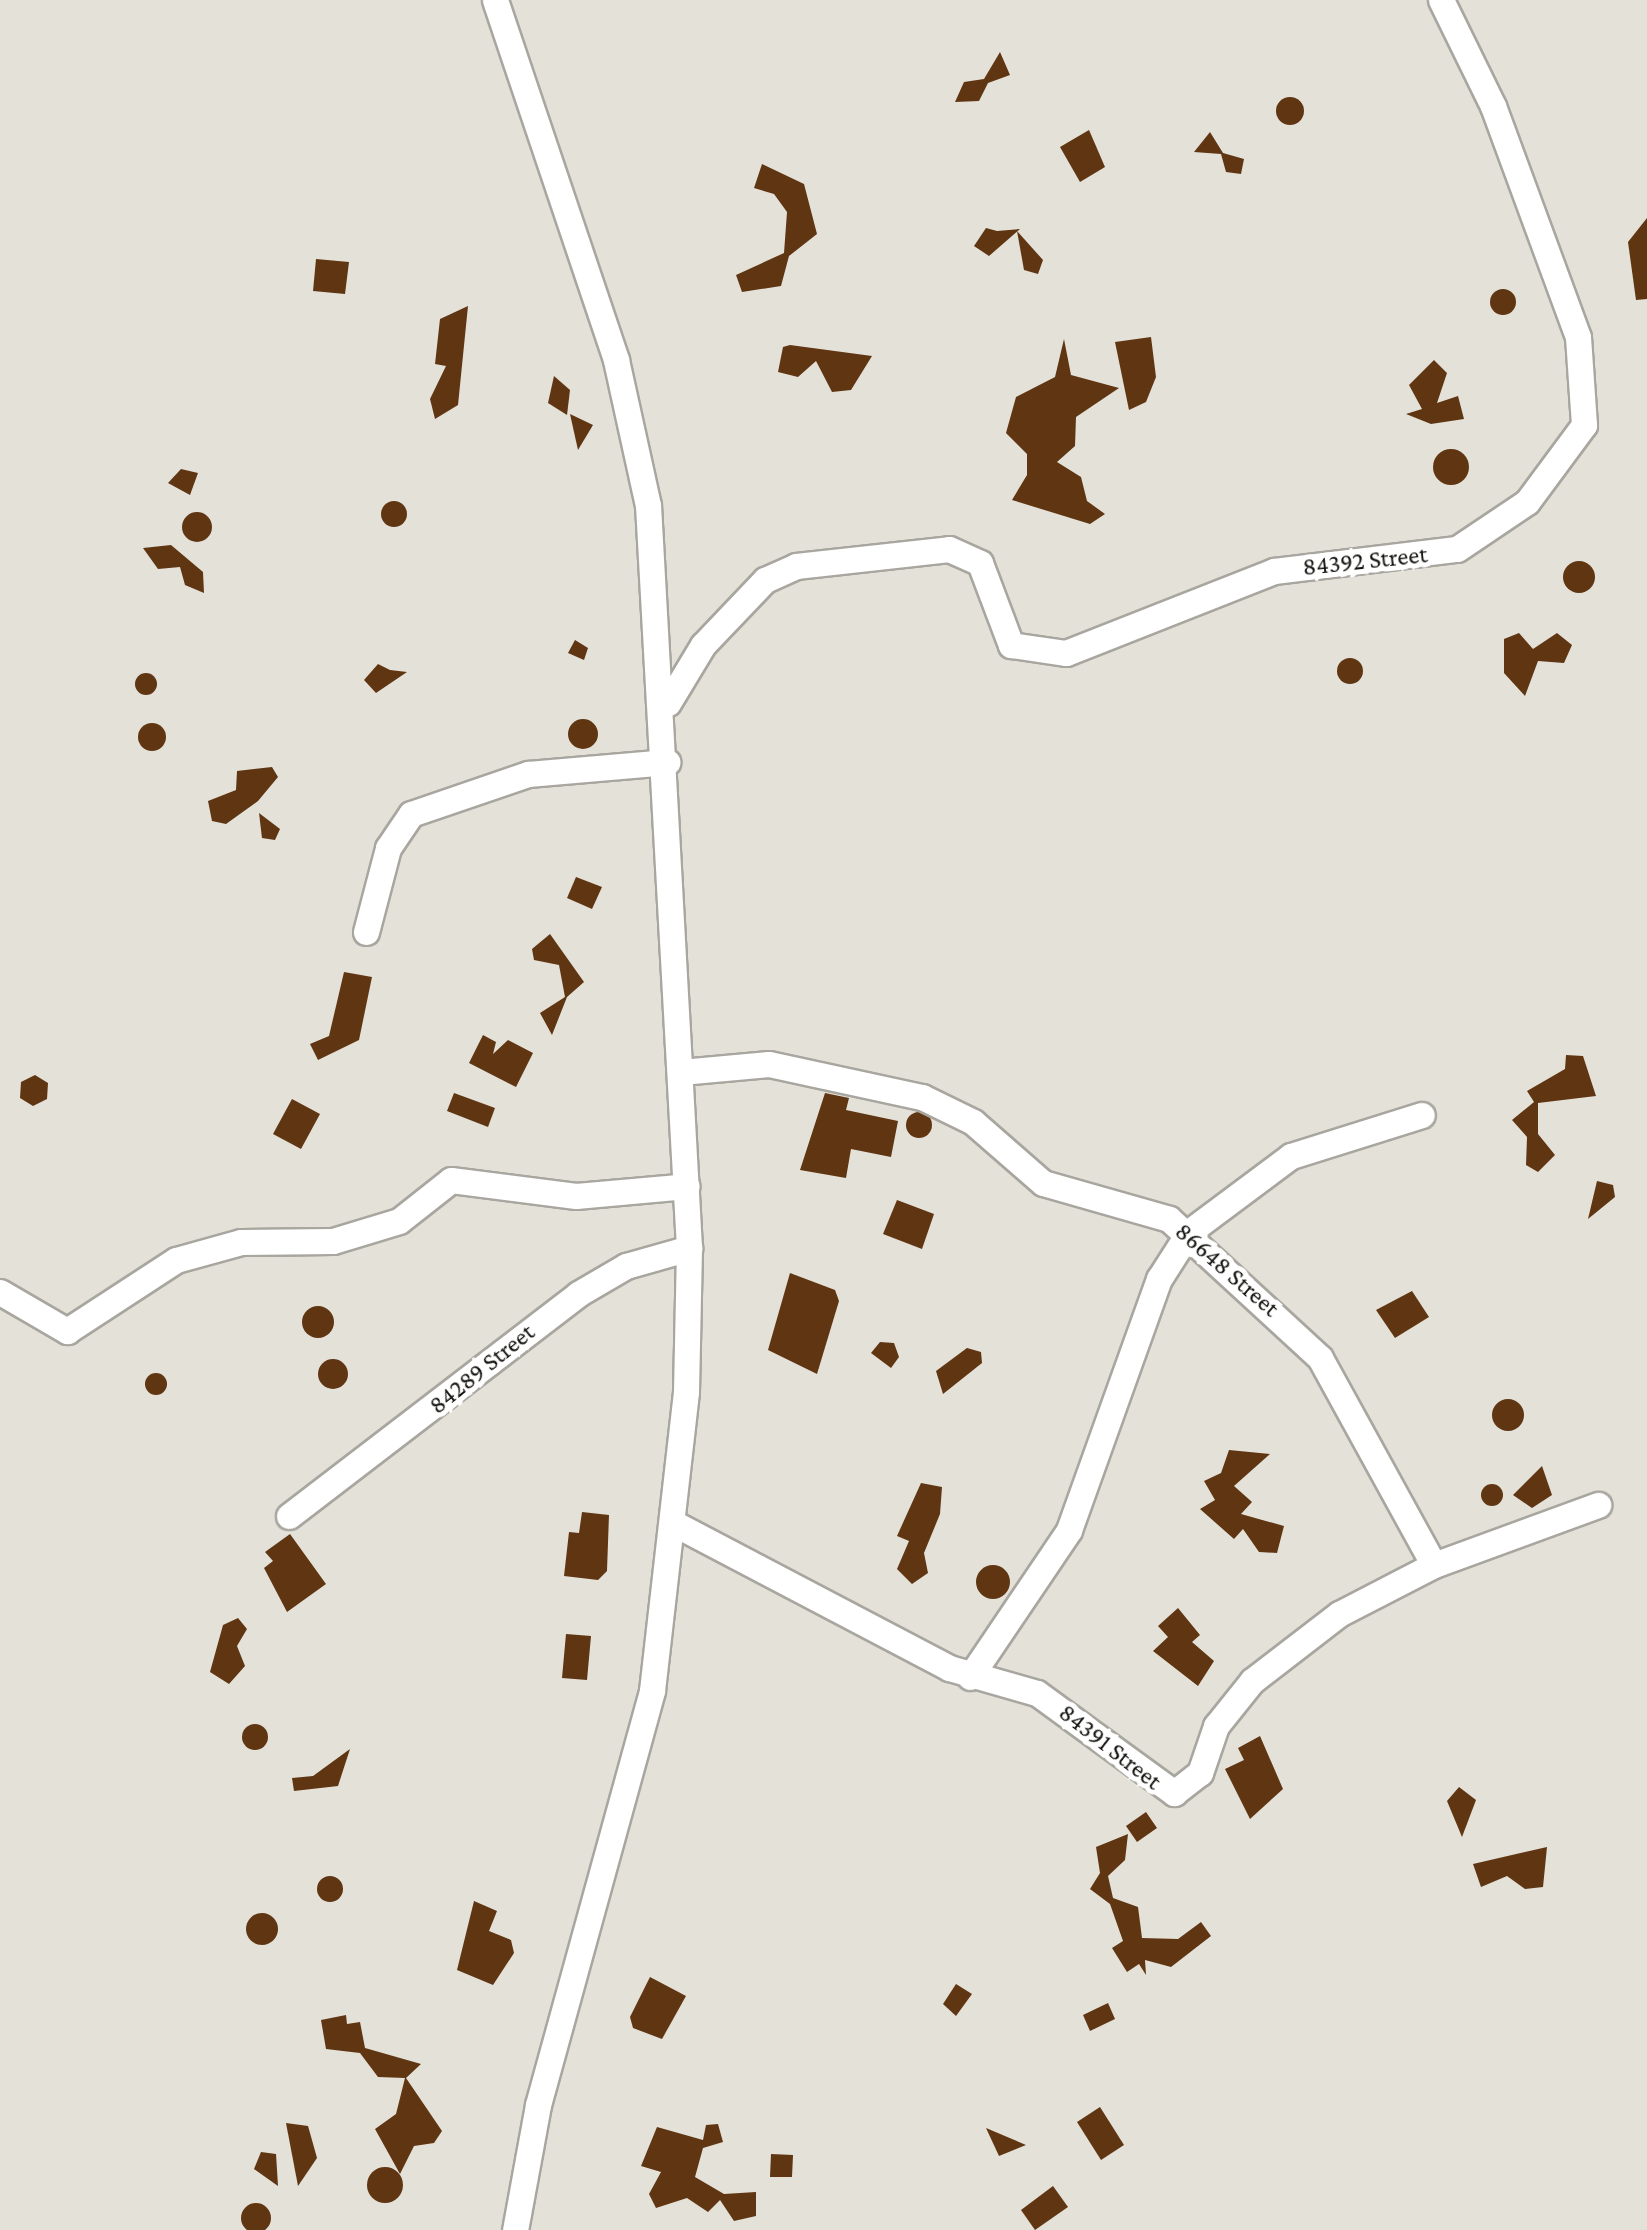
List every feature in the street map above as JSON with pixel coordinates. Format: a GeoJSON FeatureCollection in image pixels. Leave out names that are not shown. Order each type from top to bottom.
{"type":"FeatureCollection","features":[{"type":"Feature","properties":{"kind":"street"},"geometry":{"type":"LineString","coordinates":[[495,0],[616,360],[648,505],[666,707],[689,1248],[675,1524],[652,1691],[538,2105],[514,2230]]}},
{"type":"Feature","properties":{"kind":"street","name":"84392 Street"},"geometry":{"type":"LineString","coordinates":[[666,707],[703,645],[765,580],[796,566],[949,549],[990,579],[1011,645],[1066,653],[1274,571],[1457,549],[1527,502],[1584,424],[1578,337],[1493,106],[1441,0]]}},
{"type":"Feature","properties":{"kind":"street"},"geometry":{"type":"LineString","coordinates":[[366,932],[388,848],[411,814],[528,774],[667,762]]}},
{"type":"Feature","properties":{"kind":"street","name":"86648 Street"},"geometry":{"type":"LineString","coordinates":[[681,1072],[768,1064],[922,1098],[974,1122],[1043,1182],[1151,1208],[1189,1232],[1331,1374],[1434,1565]]}},
{"type":"Feature","properties":{"kind":"street"},"geometry":{"type":"LineString","coordinates":[[970,1677],[1069,1530],[1159,1279],[1189,1232],[1291,1156],[1422,1115]]}},
{"type":"Feature","properties":{"kind":"street"},"geometry":{"type":"LineString","coordinates":[[0,1292],[52,1330],[67,1330],[176,1260],[240,1242],[351,1236],[398,1221],[450,1180],[576,1196],[687,1186]]}},
{"type":"Feature","properties":{"kind":"street","name":"84289 Street"},"geometry":{"type":"LineString","coordinates":[[289,1516],[578,1294],[626,1266],[689,1248]]}},
{"type":"Feature","properties":{"kind":"street","name":"84391 Street"},"geometry":{"type":"LineString","coordinates":[[675,1524],[970,1677],[1066,1710],[1174,1793],[1200,1773],[1216,1726],[1252,1682],[1338,1614],[1434,1565],[1598,1504]]}},
{"type":"Feature","properties":{"kind":"building"},"geometry":{"type":"Polygon","coordinates":[[[1000,52],[1010,75],[988,83],[979,101],[955,102],[964,82],[984,79],[1000,52]]]}},
{"type":"Feature","properties":{"kind":"building"},"geometry":{"type":"Polygon","coordinates":[[[1290,97],[1300,101],[1304,111],[1300,121],[1290,125],[1280,121],[1276,111],[1280,101],[1290,97]]]}},
{"type":"Feature","properties":{"kind":"building"},"geometry":{"type":"Polygon","coordinates":[[[1089,130],[1105,167],[1080,182],[1060,147],[1089,130]]]}},
{"type":"Feature","properties":{"kind":"building"},"geometry":{"type":"Polygon","coordinates":[[[1210,132],[1223,153],[1244,159],[1241,174],[1226,172],[1221,154],[1194,152],[1210,132]]]}},
{"type":"Feature","properties":{"kind":"building"},"geometry":{"type":"Polygon","coordinates":[[[762,164],[804,184],[817,234],[789,256],[781,286],[742,292],[736,275],[784,253],[787,212],[774,194],[754,188],[762,164]]]}},
{"type":"Feature","properties":{"kind":"building"},"geometry":{"type":"Polygon","coordinates":[[[1647,218],[1647,299],[1636,300],[1628,242],[1647,218]]]}},
{"type":"Feature","properties":{"kind":"building"},"geometry":{"type":"Polygon","coordinates":[[[986,228],[1020,229],[989,256],[974,246],[986,228]]]}},
{"type":"Feature","properties":{"kind":"building"},"geometry":{"type":"Polygon","coordinates":[[[1017,231],[1043,260],[1038,274],[1024,270],[1017,231]]]}},
{"type":"Feature","properties":{"kind":"building"},"geometry":{"type":"Polygon","coordinates":[[[316,259],[349,262],[345,294],[313,291],[316,259]]]}},
{"type":"Feature","properties":{"kind":"building"},"geometry":{"type":"Polygon","coordinates":[[[1503,289],[1512,293],[1516,302],[1512,311],[1503,315],[1494,311],[1490,302],[1494,293],[1503,289]]]}},
{"type":"Feature","properties":{"kind":"building"},"geometry":{"type":"Polygon","coordinates":[[[468,306],[458,405],[435,419],[430,399],[446,366],[435,364],[440,319],[468,306]]]}},
{"type":"Feature","properties":{"kind":"building"},"geometry":{"type":"Polygon","coordinates":[[[1151,337],[1156,377],[1146,402],[1129,410],[1115,342],[1151,337]]]}},
{"type":"Feature","properties":{"kind":"building"},"geometry":{"type":"Polygon","coordinates":[[[1064,339],[1071,375],[1119,388],[1076,417],[1075,446],[1057,462],[1081,477],[1087,501],[1105,514],[1090,524],[1012,500],[1027,475],[1027,454],[1006,433],[1016,397],[1055,377],[1064,339]]]}},
{"type":"Feature","properties":{"kind":"building"},"geometry":{"type":"Polygon","coordinates":[[[783,347],[872,356],[851,390],[832,392],[816,361],[798,377],[778,372],[783,347]]]}},
{"type":"Feature","properties":{"kind":"building"},"geometry":{"type":"Polygon","coordinates":[[[1434,360],[1447,373],[1437,403],[1458,396],[1464,419],[1431,424],[1406,414],[1422,409],[1409,385],[1434,360]]]}},
{"type":"Feature","properties":{"kind":"building"},"geometry":{"type":"Polygon","coordinates":[[[554,376],[570,390],[567,415],[548,403],[554,376]]]}},
{"type":"Feature","properties":{"kind":"building"},"geometry":{"type":"Polygon","coordinates":[[[570,414],[593,425],[578,450],[570,414]]]}},
{"type":"Feature","properties":{"kind":"building"},"geometry":{"type":"Polygon","coordinates":[[[1451,449],[1464,454],[1469,467],[1464,480],[1451,485],[1438,480],[1433,467],[1438,454],[1451,449]]]}},
{"type":"Feature","properties":{"kind":"building"},"geometry":{"type":"Polygon","coordinates":[[[181,469],[198,473],[190,495],[168,483],[181,469]]]}},
{"type":"Feature","properties":{"kind":"building"},"geometry":{"type":"Polygon","coordinates":[[[394,501],[403,505],[407,514],[403,523],[394,527],[385,523],[381,514],[385,505],[394,501]]]}},
{"type":"Feature","properties":{"kind":"building"},"geometry":{"type":"Polygon","coordinates":[[[197,512],[207,517],[212,527],[207,537],[197,542],[187,537],[182,527],[187,517],[197,512]]]}},
{"type":"Feature","properties":{"kind":"building"},"geometry":{"type":"Polygon","coordinates":[[[171,545],[203,572],[204,593],[185,585],[180,567],[158,569],[143,548],[171,545]]]}},
{"type":"Feature","properties":{"kind":"building"},"geometry":{"type":"Polygon","coordinates":[[[1579,561],[1590,566],[1595,577],[1590,588],[1579,593],[1568,588],[1563,577],[1568,566],[1579,561]]]}},
{"type":"Feature","properties":{"kind":"building"},"geometry":{"type":"Polygon","coordinates":[[[1519,633],[1533,649],[1557,633],[1572,645],[1564,663],[1538,661],[1525,696],[1504,673],[1504,639],[1519,633]]]}},
{"type":"Feature","properties":{"kind":"building"},"geometry":{"type":"Polygon","coordinates":[[[575,640],[588,648],[584,660],[568,653],[575,640]]]}},
{"type":"Feature","properties":{"kind":"building"},"geometry":{"type":"Polygon","coordinates":[[[1350,658],[1359,662],[1363,671],[1359,680],[1350,684],[1341,680],[1337,671],[1341,662],[1350,658]]]}},
{"type":"Feature","properties":{"kind":"building"},"geometry":{"type":"Polygon","coordinates":[[[378,664],[407,672],[376,693],[364,680],[378,664]]]}},
{"type":"Feature","properties":{"kind":"building"},"geometry":{"type":"Polygon","coordinates":[[[146,673],[154,676],[154,692],[146,695],[138,692],[135,684],[138,676],[146,673]]]}},
{"type":"Feature","properties":{"kind":"building"},"geometry":{"type":"Polygon","coordinates":[[[583,719],[594,723],[598,734],[594,745],[583,749],[572,745],[568,734],[572,723],[583,719]]]}},
{"type":"Feature","properties":{"kind":"building"},"geometry":{"type":"Polygon","coordinates":[[[152,723],[162,727],[166,737],[162,747],[152,751],[142,747],[138,737],[142,727],[152,723]]]}},
{"type":"Feature","properties":{"kind":"building"},"geometry":{"type":"Polygon","coordinates":[[[272,767],[278,777],[258,801],[226,824],[212,821],[208,801],[236,790],[237,771],[272,767]]]}},
{"type":"Feature","properties":{"kind":"building"},"geometry":{"type":"Polygon","coordinates":[[[259,813],[280,829],[275,840],[262,838],[259,813]]]}},
{"type":"Feature","properties":{"kind":"building"},"geometry":{"type":"Polygon","coordinates":[[[576,877],[602,887],[592,909],[567,898],[576,877]]]}},
{"type":"Feature","properties":{"kind":"building"},"geometry":{"type":"Polygon","coordinates":[[[550,934],[584,982],[567,997],[552,1035],[540,1013],[565,997],[559,965],[534,960],[532,949],[550,934]]]}},
{"type":"Feature","properties":{"kind":"building"},"geometry":{"type":"Polygon","coordinates":[[[344,972],[372,977],[359,1040],[318,1060],[310,1044],[329,1036],[344,972]]]}},
{"type":"Feature","properties":{"kind":"building"},"geometry":{"type":"Polygon","coordinates":[[[483,1035],[496,1042],[493,1054],[508,1040],[533,1053],[516,1087],[469,1063],[483,1035]]]}},
{"type":"Feature","properties":{"kind":"building"},"geometry":{"type":"Polygon","coordinates":[[[1566,1055],[1583,1056],[1596,1096],[1538,1103],[1538,1134],[1555,1155],[1538,1172],[1526,1165],[1527,1137],[1512,1120],[1534,1102],[1527,1091],[1565,1069],[1566,1055]]]}},
{"type":"Feature","properties":{"kind":"building"},"geometry":{"type":"Polygon","coordinates":[[[35,1075],[48,1083],[47,1099],[33,1106],[20,1098],[21,1082],[35,1075]]]}},
{"type":"Feature","properties":{"kind":"building"},"geometry":{"type":"Polygon","coordinates":[[[454,1093],[495,1108],[488,1127],[447,1111],[454,1093]]]}},
{"type":"Feature","properties":{"kind":"building"},"geometry":{"type":"Polygon","coordinates":[[[825,1093],[849,1098],[846,1110],[898,1121],[891,1157],[851,1149],[846,1178],[800,1170],[825,1093]]]}},
{"type":"Feature","properties":{"kind":"building"},"geometry":{"type":"Polygon","coordinates":[[[292,1099],[320,1114],[301,1149],[273,1134],[292,1099]]]}},
{"type":"Feature","properties":{"kind":"building"},"geometry":{"type":"Polygon","coordinates":[[[919,1112],[928,1116],[932,1125],[928,1134],[919,1138],[910,1134],[906,1125],[910,1116],[919,1112]]]}},
{"type":"Feature","properties":{"kind":"building"},"geometry":{"type":"Polygon","coordinates":[[[1597,1181],[1613,1185],[1615,1197],[1588,1219],[1597,1181]]]}},
{"type":"Feature","properties":{"kind":"building"},"geometry":{"type":"Polygon","coordinates":[[[897,1200],[934,1214],[922,1249],[883,1234],[897,1200]]]}},
{"type":"Feature","properties":{"kind":"building"},"geometry":{"type":"Polygon","coordinates":[[[790,1273],[835,1290],[839,1301],[817,1374],[768,1350],[790,1273]]]}},
{"type":"Feature","properties":{"kind":"building"},"geometry":{"type":"Polygon","coordinates":[[[1412,1291],[1429,1317],[1395,1338],[1376,1310],[1412,1291]]]}},
{"type":"Feature","properties":{"kind":"building"},"geometry":{"type":"Polygon","coordinates":[[[318,1306],[329,1311],[334,1322],[329,1333],[318,1338],[307,1333],[302,1322],[307,1311],[318,1306]]]}},
{"type":"Feature","properties":{"kind":"building"},"geometry":{"type":"Polygon","coordinates":[[[880,1342],[894,1343],[899,1357],[891,1368],[871,1353],[880,1342]]]}},
{"type":"Feature","properties":{"kind":"building"},"geometry":{"type":"Polygon","coordinates":[[[967,1348],[981,1352],[982,1363],[943,1394],[936,1371],[967,1348]]]}},
{"type":"Feature","properties":{"kind":"building"},"geometry":{"type":"Polygon","coordinates":[[[333,1359],[347,1368],[348,1374],[339,1388],[333,1389],[319,1380],[318,1374],[327,1360],[333,1359]]]}},
{"type":"Feature","properties":{"kind":"building"},"geometry":{"type":"Polygon","coordinates":[[[156,1373],[164,1376],[164,1392],[156,1395],[148,1392],[145,1384],[148,1376],[156,1373]]]}},
{"type":"Feature","properties":{"kind":"building"},"geometry":{"type":"Polygon","coordinates":[[[1508,1399],[1519,1404],[1524,1415],[1519,1426],[1508,1431],[1497,1426],[1492,1415],[1497,1404],[1508,1399]]]}},
{"type":"Feature","properties":{"kind":"building"},"geometry":{"type":"Polygon","coordinates":[[[1229,1450],[1270,1454],[1234,1486],[1252,1502],[1241,1514],[1284,1526],[1277,1553],[1259,1552],[1243,1529],[1234,1539],[1200,1509],[1215,1500],[1204,1481],[1221,1473],[1229,1450]]]}},
{"type":"Feature","properties":{"kind":"building"},"geometry":{"type":"Polygon","coordinates":[[[1542,1466],[1552,1495],[1532,1508],[1513,1495],[1542,1466]]]}},
{"type":"Feature","properties":{"kind":"building"},"geometry":{"type":"Polygon","coordinates":[[[921,1483],[942,1487],[940,1514],[924,1553],[928,1573],[912,1584],[897,1569],[909,1541],[897,1536],[921,1483]]]}},
{"type":"Feature","properties":{"kind":"building"},"geometry":{"type":"Polygon","coordinates":[[[1492,1484],[1503,1495],[1492,1506],[1481,1495],[1492,1484]]]}},
{"type":"Feature","properties":{"kind":"building"},"geometry":{"type":"Polygon","coordinates":[[[582,1512],[609,1515],[607,1571],[598,1580],[564,1576],[569,1532],[579,1533],[582,1512]]]}},
{"type":"Feature","properties":{"kind":"building"},"geometry":{"type":"Polygon","coordinates":[[[290,1534],[326,1584],[287,1612],[264,1568],[273,1561],[265,1552],[290,1534]]]}},
{"type":"Feature","properties":{"kind":"building"},"geometry":{"type":"Polygon","coordinates":[[[993,1565],[1005,1570],[1010,1582],[1005,1594],[993,1599],[981,1594],[976,1582],[981,1570],[993,1565]]]}},
{"type":"Feature","properties":{"kind":"building"},"geometry":{"type":"Polygon","coordinates":[[[1178,1608],[1200,1635],[1192,1642],[1214,1661],[1198,1686],[1153,1651],[1168,1637],[1158,1626],[1178,1608]]]}},
{"type":"Feature","properties":{"kind":"building"},"geometry":{"type":"Polygon","coordinates":[[[238,1618],[247,1629],[237,1646],[245,1666],[229,1684],[210,1672],[223,1625],[238,1618]]]}},
{"type":"Feature","properties":{"kind":"building"},"geometry":{"type":"Polygon","coordinates":[[[566,1634],[591,1636],[587,1680],[562,1678],[566,1634]]]}},
{"type":"Feature","properties":{"kind":"building"},"geometry":{"type":"Polygon","coordinates":[[[255,1724],[264,1728],[268,1737],[264,1746],[255,1750],[246,1746],[242,1737],[246,1728],[255,1724]]]}},
{"type":"Feature","properties":{"kind":"building"},"geometry":{"type":"Polygon","coordinates":[[[1260,1736],[1283,1789],[1250,1819],[1225,1769],[1244,1760],[1238,1748],[1260,1736]]]}},
{"type":"Feature","properties":{"kind":"building"},"geometry":{"type":"Polygon","coordinates":[[[350,1749],[338,1786],[294,1791],[292,1778],[313,1776],[350,1749]]]}},
{"type":"Feature","properties":{"kind":"building"},"geometry":{"type":"Polygon","coordinates":[[[1459,1787],[1476,1800],[1462,1837],[1447,1801],[1459,1787]]]}},
{"type":"Feature","properties":{"kind":"building"},"geometry":{"type":"Polygon","coordinates":[[[1146,1812],[1157,1828],[1137,1842],[1126,1826],[1146,1812]]]}},
{"type":"Feature","properties":{"kind":"building"},"geometry":{"type":"Polygon","coordinates":[[[1128,1834],[1125,1860],[1108,1876],[1113,1898],[1138,1907],[1142,1938],[1178,1939],[1201,1922],[1211,1936],[1171,1967],[1145,1960],[1146,1975],[1139,1964],[1127,1972],[1112,1948],[1123,1941],[1110,1904],[1090,1889],[1100,1873],[1096,1847],[1128,1834]]]}},
{"type":"Feature","properties":{"kind":"building"},"geometry":{"type":"Polygon","coordinates":[[[1547,1847],[1543,1887],[1525,1889],[1507,1876],[1481,1887],[1473,1864],[1547,1847]]]}},
{"type":"Feature","properties":{"kind":"building"},"geometry":{"type":"Polygon","coordinates":[[[330,1876],[339,1880],[343,1889],[339,1898],[330,1902],[321,1898],[317,1889],[321,1880],[330,1876]]]}},
{"type":"Feature","properties":{"kind":"building"},"geometry":{"type":"Polygon","coordinates":[[[474,1901],[497,1911],[489,1931],[511,1940],[514,1953],[493,1985],[457,1970],[474,1901]]]}},
{"type":"Feature","properties":{"kind":"building"},"geometry":{"type":"Polygon","coordinates":[[[262,1913],[273,1918],[278,1929],[273,1940],[262,1945],[251,1940],[246,1929],[251,1918],[262,1913]]]}},
{"type":"Feature","properties":{"kind":"building"},"geometry":{"type":"Polygon","coordinates":[[[650,1977],[686,1996],[662,2039],[633,2028],[630,2017],[650,1977]]]}},
{"type":"Feature","properties":{"kind":"building"},"geometry":{"type":"Polygon","coordinates":[[[956,1984],[972,1994],[956,2016],[943,2004],[956,1984]]]}},
{"type":"Feature","properties":{"kind":"building"},"geometry":{"type":"Polygon","coordinates":[[[1108,2003],[1115,2019],[1090,2031],[1083,2015],[1108,2003]]]}},
{"type":"Feature","properties":{"kind":"building"},"geometry":{"type":"Polygon","coordinates":[[[346,2015],[347,2024],[360,2022],[365,2048],[421,2064],[406,2078],[442,2131],[434,2143],[414,2146],[400,2174],[375,2129],[396,2114],[405,2078],[378,2077],[360,2053],[326,2049],[321,2020],[346,2015]]]}},
{"type":"Feature","properties":{"kind":"building"},"geometry":{"type":"Polygon","coordinates":[[[1100,2107],[1124,2145],[1101,2160],[1077,2122],[1100,2107]]]}},
{"type":"Feature","properties":{"kind":"building"},"geometry":{"type":"Polygon","coordinates":[[[286,2123],[308,2126],[317,2158],[298,2186],[286,2123]]]}},
{"type":"Feature","properties":{"kind":"building"},"geometry":{"type":"Polygon","coordinates":[[[718,2124],[723,2142],[703,2148],[695,2177],[724,2194],[756,2192],[756,2216],[734,2221],[720,2200],[708,2212],[687,2198],[656,2208],[649,2194],[661,2172],[641,2166],[657,2127],[703,2140],[706,2125],[718,2124]]]}},
{"type":"Feature","properties":{"kind":"building"},"geometry":{"type":"Polygon","coordinates":[[[986,2128],[1026,2145],[999,2156],[986,2128]]]}},
{"type":"Feature","properties":{"kind":"building"},"geometry":{"type":"Polygon","coordinates":[[[261,2152],[276,2154],[278,2186],[254,2169],[261,2152]]]}},
{"type":"Feature","properties":{"kind":"building"},"geometry":{"type":"Polygon","coordinates":[[[771,2154],[793,2155],[792,2177],[770,2177],[771,2154]]]}},
{"type":"Feature","properties":{"kind":"building"},"geometry":{"type":"Polygon","coordinates":[[[385,2167],[398,2172],[403,2185],[398,2198],[385,2203],[372,2198],[367,2185],[372,2172],[385,2167]]]}},
{"type":"Feature","properties":{"kind":"building"},"geometry":{"type":"Polygon","coordinates":[[[1053,2186],[1068,2207],[1035,2230],[1021,2210],[1053,2186]]]}},
{"type":"Feature","properties":{"kind":"building"},"geometry":{"type":"Polygon","coordinates":[[[256,2203],[270,2212],[271,2218],[262,2232],[256,2233],[242,2224],[241,2218],[250,2204],[256,2203]]]}}]}
